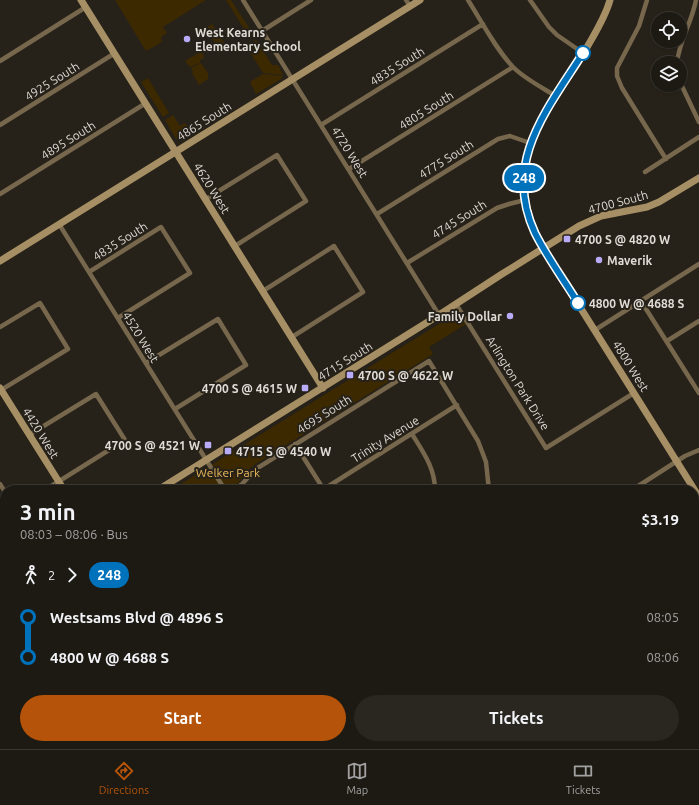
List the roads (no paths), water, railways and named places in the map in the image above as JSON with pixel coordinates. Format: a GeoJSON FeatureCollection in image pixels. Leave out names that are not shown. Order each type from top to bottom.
{"type":"FeatureCollection","features":[{"type":"Feature","properties":{"kind":"street","name":"4620 West"},"geometry":{"type":"LineString","coordinates":[[81,0],[323,388]]}},
{"type":"Feature","properties":{"kind":"street","name":"4720 West"},"geometry":{"type":"LineString","coordinates":[[243,0],[439,315]]}},
{"type":"Feature","properties":{"kind":"street"},"geometry":{"type":"LineString","coordinates":[[262,31],[311,0]]}},
{"type":"Feature","properties":{"kind":"street","name":"4865 South"},"geometry":{"type":"LineString","coordinates":[[0,261],[292,80],[408,3],[420,0]]}},
{"type":"Feature","properties":{"kind":"street"},"geometry":{"type":"LineString","coordinates":[[468,0],[505,58],[513,67],[523,76],[556,96]]}},
{"type":"Feature","properties":{"kind":"street"},"geometry":{"type":"LineString","coordinates":[[530,0],[539,15],[557,35],[583,53]]}},
{"type":"Feature","properties":{"kind":"street","name":"4800 West"},"geometry":{"type":"LineString","coordinates":[[610,0],[602,22],[537,126],[530,143],[524,168],[525,200],[531,222],[543,248],[691,485]]}},
{"type":"Feature","properties":{"kind":"street"},"geometry":{"type":"LineString","coordinates":[[647,0],[639,26],[619,63],[617,76],[622,88],[666,158]]}},
{"type":"Feature","properties":{"kind":"street"},"geometry":{"type":"LineString","coordinates":[[678,56],[696,0]]}},
{"type":"Feature","properties":{"kind":"street"},"geometry":{"type":"LineString","coordinates":[[0,61],[86,7]]}},
{"type":"Feature","properties":{"kind":"street","name":"4835 South"},"geometry":{"type":"LineString","coordinates":[[321,125],[483,24]]}},
{"type":"Feature","properties":{"kind":"street","name":"4925 South"},"geometry":{"type":"LineString","coordinates":[[0,125],[115,54]]}},
{"type":"Feature","properties":{"kind":"street","name":"4805 South"},"geometry":{"type":"LineString","coordinates":[[349,170],[513,67]]}},
{"type":"Feature","properties":{"kind":"street"},"geometry":{"type":"LineString","coordinates":[[685,92],[699,122]]}},
{"type":"Feature","properties":{"kind":"street","name":"4895 South"},"geometry":{"type":"LineString","coordinates":[[0,194],[146,103]]}},
{"type":"Feature","properties":{"kind":"street","name":"4775 South"},"geometry":{"type":"LineString","coordinates":[[377,214],[498,139],[510,136],[530,143]]}},
{"type":"Feature","properties":{"kind":"street"},"geometry":{"type":"LineString","coordinates":[[645,172],[699,137]]}},
{"type":"Feature","properties":{"kind":"street"},"geometry":{"type":"LineString","coordinates":[[206,199],[277,155],[306,201],[235,246]]}},
{"type":"Feature","properties":{"kind":"street","name":"4700 South"},"geometry":{"type":"LineString","coordinates":[[543,248],[585,223],[601,216],[642,208],[659,202],[699,178]]}},
{"type":"Feature","properties":{"kind":"street","name":"4745 South"},"geometry":{"type":"LineString","coordinates":[[407,263],[497,208],[525,200]]}},
{"type":"Feature","properties":{"kind":"street","name":"4520 West"},"geometry":{"type":"LineString","coordinates":[[59,224],[222,485]]}},
{"type":"Feature","properties":{"kind":"street","name":"4835 South"},"geometry":{"type":"LineString","coordinates":[[89,272],[161,227],[190,273],[118,318]]}},
{"type":"Feature","properties":{"kind":"street"},"geometry":{"type":"LineString","coordinates":[[263,291],[334,246],[363,292],[292,337]]}},
{"type":"Feature","properties":{"kind":"street","name":"4715 South"},"geometry":{"type":"LineString","coordinates":[[166,485],[323,388],[543,248]]}},
{"type":"Feature","properties":{"kind":"street"},"geometry":{"type":"LineString","coordinates":[[595,330],[699,264]]}},
{"type":"Feature","properties":{"kind":"street"},"geometry":{"type":"LineString","coordinates":[[641,301],[699,393]]}},
{"type":"Feature","properties":{"kind":"street"},"geometry":{"type":"LineString","coordinates":[[0,328],[40,303],[68,349],[1,389]]}},
{"type":"Feature","properties":{"kind":"street","name":"Arlington Park Drive"},"geometry":{"type":"LineString","coordinates":[[456,304],[546,448],[634,393]]}},
{"type":"Feature","properties":{"kind":"street"},"geometry":{"type":"LineString","coordinates":[[146,363],[218,318],[246,365],[175,409]]}},
{"type":"Feature","properties":{"kind":"street"},"geometry":{"type":"LineString","coordinates":[[667,341],[699,321]]}},
{"type":"Feature","properties":{"kind":"street","name":"4695 South"},"geometry":{"type":"LineString","coordinates":[[242,485],[256,469],[429,360],[457,405]]}},
{"type":"Feature","properties":{"kind":"street","name":"4420 West"},"geometry":{"type":"LineString","coordinates":[[1,389],[60,485]]}},
{"type":"Feature","properties":{"kind":"street"},"geometry":{"type":"LineString","coordinates":[[29,435],[96,394],[125,440],[53,485]]}},
{"type":"Feature","properties":{"kind":"street"},"geometry":{"type":"LineString","coordinates":[[457,405],[476,435],[481,447],[487,470],[488,485]]}},
{"type":"Feature","properties":{"kind":"street","name":"Trinity Avenue"},"geometry":{"type":"LineString","coordinates":[[330,485],[457,405]]}},
{"type":"Feature","properties":{"kind":"street"},"geometry":{"type":"LineString","coordinates":[[412,434],[430,463],[436,485]]}},
{"type":"Feature","properties":{"kind":"street"},"geometry":{"type":"LineString","coordinates":[[295,444],[321,485]]}},
{"type":"Feature","properties":{"kind":"street"},"geometry":{"type":"LineString","coordinates":[[640,485],[699,450]]}},
{"type":"Feature","properties":{"kind":"place","name":"West Kearns Elementary School"},"geometry":{"type":"Point","coordinates":[187,39]}},
{"type":"Feature","properties":{"kind":"place","name":"4700 S @ 4820 W"},"geometry":{"type":"Point","coordinates":[567,239]}},
{"type":"Feature","properties":{"kind":"place","name":"Maverik"},"geometry":{"type":"Point","coordinates":[599,260]}},
{"type":"Feature","properties":{"kind":"place","name":"4800 W @ 4688 S"},"geometry":{"type":"Point","coordinates":[578,303]}},
{"type":"Feature","properties":{"kind":"place","name":"Family Dollar"},"geometry":{"type":"Point","coordinates":[510,316]}},
{"type":"Feature","properties":{"kind":"place","name":"4700 S @ 4622 W"},"geometry":{"type":"Point","coordinates":[350,375]}},
{"type":"Feature","properties":{"kind":"place","name":"4700 S @ 4615 W"},"geometry":{"type":"Point","coordinates":[305,388]}},
{"type":"Feature","properties":{"kind":"place","name":"4700 S @ 4521 W"},"geometry":{"type":"Point","coordinates":[208,445]}},
{"type":"Feature","properties":{"kind":"place","name":"4715 S @ 4540 W"},"geometry":{"type":"Point","coordinates":[228,451]}},
{"type":"Feature","properties":{"kind":"park label","name":"Welker Park"},"geometry":{"type":"Point","coordinates":[228,472]}}]}
